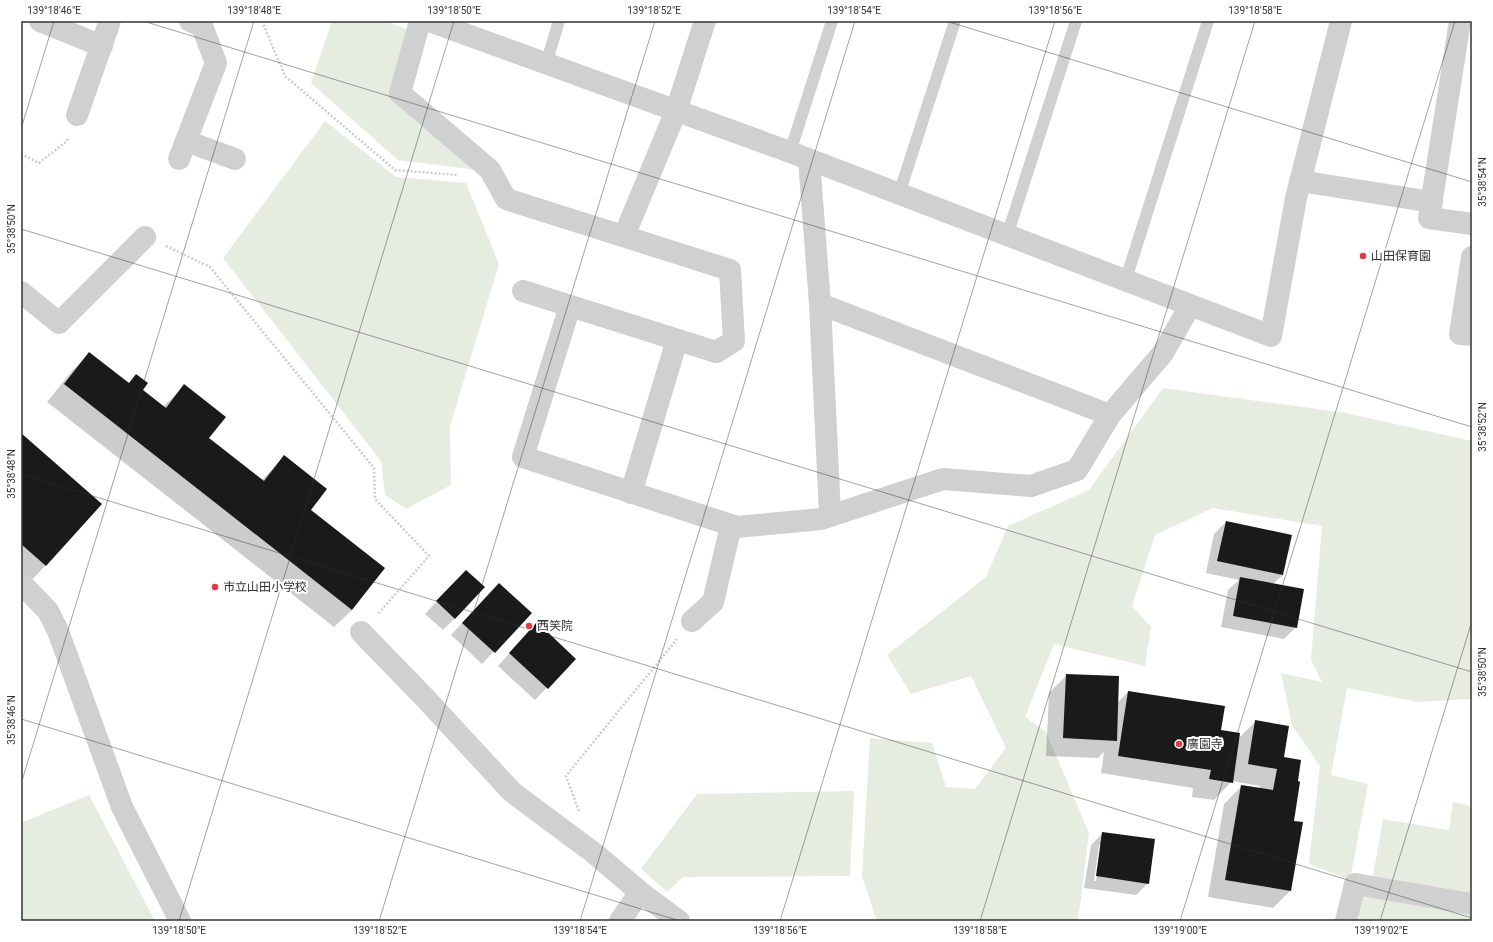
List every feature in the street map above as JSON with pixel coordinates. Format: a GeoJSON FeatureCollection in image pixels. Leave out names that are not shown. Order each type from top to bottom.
{"type":"FeatureCollection","features":[{"type":"Feature","properties":{"kind":"street"},"geometry":{"type":"LineString","coordinates":[[40,21],[102,46]]}},
{"type":"Feature","properties":{"kind":"street"},"geometry":{"type":"LineString","coordinates":[[77,115],[110,21]]}},
{"type":"Feature","properties":{"kind":"street"},"geometry":{"type":"LineString","coordinates":[[190,21],[202,26],[216,64],[183,150],[235,159]]}},
{"type":"Feature","properties":{"kind":"street"},"geometry":{"type":"LineString","coordinates":[[420,21],[400,93],[490,170],[506,199],[730,270],[734,341],[716,352],[523,291]]}},
{"type":"Feature","properties":{"kind":"street"},"geometry":{"type":"LineString","coordinates":[[429,21],[799,156],[1125,282],[1271,336],[1300,181],[1337,22]]}},
{"type":"Feature","properties":{"kind":"street"},"geometry":{"type":"LineString","coordinates":[[624,236],[676,111],[705,21]]}},
{"type":"Feature","properties":{"kind":"street"},"geometry":{"type":"LineString","coordinates":[[1460,21],[1429,218],[1472,224]]}},
{"type":"Feature","properties":{"kind":"street"},"geometry":{"type":"LineString","coordinates":[[799,156],[820,304],[830,515]]}},
{"type":"Feature","properties":{"kind":"street"},"geometry":{"type":"LineString","coordinates":[[1300,181],[1432,202]]}},
{"type":"Feature","properties":{"kind":"street"},"geometry":{"type":"LineString","coordinates":[[21,292],[59,323],[145,237]]}},
{"type":"Feature","properties":{"kind":"street"},"geometry":{"type":"LineString","coordinates":[[1472,256],[1460,334],[1472,335]]}},
{"type":"Feature","properties":{"kind":"street"},"geometry":{"type":"LineString","coordinates":[[820,304],[1110,415]]}},
{"type":"Feature","properties":{"kind":"street"},"geometry":{"type":"LineString","coordinates":[[570,306],[523,457],[737,527],[821,518],[943,478],[1031,486],[1076,470],[1110,415],[1163,353],[1190,306]]}},
{"type":"Feature","properties":{"kind":"street"},"geometry":{"type":"LineString","coordinates":[[630,493],[676,340]]}},
{"type":"Feature","properties":{"kind":"street"},"geometry":{"type":"LineString","coordinates":[[692,621],[713,602],[731,526]]}},
{"type":"Feature","properties":{"kind":"street"},"geometry":{"type":"LineString","coordinates":[[21,583],[48,611],[58,630],[122,806],[180,921]]}},
{"type":"Feature","properties":{"kind":"street"},"geometry":{"type":"LineString","coordinates":[[361,632],[512,792],[594,853],[640,892],[679,921]]}},
{"type":"Feature","properties":{"kind":"street"},"geometry":{"type":"LineString","coordinates":[[1346,921],[1356,884],[1472,904]]}},
{"type":"Feature","properties":{"kind":"street"},"geometry":{"type":"LineString","coordinates":[[620,921],[640,892]]}},
{"type":"Feature","properties":{"kind":"lane"},"geometry":{"type":"LineString","coordinates":[[546,64],[559,21]]}},
{"type":"Feature","properties":{"kind":"lane"},"geometry":{"type":"LineString","coordinates":[[799,156],[832,21]]}},
{"type":"Feature","properties":{"kind":"lane"},"geometry":{"type":"LineString","coordinates":[[899,194],[955,21]]}},
{"type":"Feature","properties":{"kind":"lane"},"geometry":{"type":"LineString","coordinates":[[1007,236],[1076,21]]}},
{"type":"Feature","properties":{"kind":"lane"},"geometry":{"type":"LineString","coordinates":[[1125,282],[1208,21]]}},
{"type":"Feature","properties":{"kind":"path"},"geometry":{"type":"LineString","coordinates":[[262,21],[285,76],[395,170],[494,178]]}},
{"type":"Feature","properties":{"kind":"path"},"geometry":{"type":"LineString","coordinates":[[21,154],[39,164],[67,141]]}},
{"type":"Feature","properties":{"kind":"path"},"geometry":{"type":"LineString","coordinates":[[145,237],[210,267],[374,468],[375,499],[429,556],[361,632]]}},
{"type":"Feature","properties":{"kind":"path"},"geometry":{"type":"LineString","coordinates":[[581,818],[566,776],[692,621]]}},
{"type":"Feature","properties":{"kind":"shaded area"},"geometry":{"type":"Polygon","coordinates":[[[332,21],[385,21],[407,29],[390,94],[477,170],[398,160],[311,83],[332,21]]]}},
{"type":"Feature","properties":{"kind":"shaded area"},"geometry":{"type":"Polygon","coordinates":[[[325,121],[396,177],[466,183],[499,264],[450,426],[451,485],[406,509],[385,495],[381,461],[223,258],[325,121]]]}},
{"type":"Feature","properties":{"kind":"shaded area"},"geometry":{"type":"Polygon","coordinates":[[[1163,388],[1346,413],[1472,441],[1472,699],[1418,702],[1347,688],[1331,775],[1368,784],[1350,880],[1309,864],[1320,766],[1292,725],[1281,673],[1322,682],[1311,660],[1322,526],[1213,508],[1155,535],[1132,606],[1151,627],[1145,666],[1054,644],[1025,717],[1046,732],[1089,833],[1078,921],[877,921],[862,876],[870,738],[932,743],[946,787],[975,789],[1006,748],[971,676],[911,694],[887,655],[986,577],[1008,526],[1089,490],[1163,388]]]}},
{"type":"Feature","properties":{"kind":"shaded area"},"geometry":{"type":"Polygon","coordinates":[[[854,791],[850,876],[683,877],[667,892],[641,869],[697,794],[854,791]]]}},
{"type":"Feature","properties":{"kind":"shaded area"},"geometry":{"type":"Polygon","coordinates":[[[89,795],[155,921],[21,921],[21,823],[89,795]]]}},
{"type":"Feature","properties":{"kind":"shaded area"},"geometry":{"type":"Polygon","coordinates":[[[1453,802],[1472,806],[1472,893],[1373,876],[1383,819],[1449,830],[1453,802]]]}},
{"type":"Feature","properties":{"kind":"shaded area"},"geometry":{"type":"Polygon","coordinates":[[[1362,896],[1472,913],[1472,921],[1358,921],[1362,896]]]}},
{"type":"Feature","properties":{"kind":"building"},"geometry":{"type":"Polygon","coordinates":[[[89,352],[129,383],[136,374],[148,383],[143,390],[166,408],[184,384],[226,417],[209,438],[264,481],[284,455],[327,489],[311,510],[385,568],[352,610],[64,384],[89,352]]]}},
{"type":"Feature","properties":{"kind":"building"},"geometry":{"type":"Polygon","coordinates":[[[21,433],[102,504],[46,566],[21,544],[21,433]]]}},
{"type":"Feature","properties":{"kind":"building"},"geometry":{"type":"Polygon","coordinates":[[[1226,521],[1292,535],[1283,575],[1217,561],[1226,521]]]}},
{"type":"Feature","properties":{"kind":"building"},"geometry":{"type":"Polygon","coordinates":[[[466,570],[485,587],[455,619],[436,601],[466,570]]]}},
{"type":"Feature","properties":{"kind":"building"},"geometry":{"type":"Polygon","coordinates":[[[1240,577],[1304,589],[1297,628],[1233,616],[1240,577]]]}},
{"type":"Feature","properties":{"kind":"building"},"geometry":{"type":"Polygon","coordinates":[[[499,583],[532,613],[495,653],[462,623],[499,583]]]}},
{"type":"Feature","properties":{"kind":"building"},"geometry":{"type":"Polygon","coordinates":[[[537,622],[576,659],[548,689],[509,653],[537,622]]]}},
{"type":"Feature","properties":{"kind":"building"},"geometry":{"type":"Polygon","coordinates":[[[1066,674],[1119,676],[1117,741],[1063,738],[1066,674]]]}},
{"type":"Feature","properties":{"kind":"building","name":"廣園寺"},"geometry":{"type":"Polygon","coordinates":[[[1128,691],[1225,706],[1221,730],[1240,733],[1233,783],[1209,779],[1211,770],[1118,756],[1128,691]]]}},
{"type":"Feature","properties":{"kind":"building"},"geometry":{"type":"Polygon","coordinates":[[[1255,720],[1289,726],[1284,757],[1301,760],[1298,781],[1300,782],[1294,821],[1303,822],[1291,891],[1225,880],[1241,785],[1273,790],[1277,769],[1248,764],[1255,720]]]}},
{"type":"Feature","properties":{"kind":"building"},"geometry":{"type":"Polygon","coordinates":[[[1102,832],[1155,839],[1149,884],[1096,876],[1102,832]]]}},
{"type":"Feature","properties":{"kind":"place","name":"山田保育園"},"geometry":{"type":"Point","coordinates":[1363,256]}},
{"type":"Feature","properties":{"kind":"place","name":"市立山田小学校"},"geometry":{"type":"Point","coordinates":[215,587]}},
{"type":"Feature","properties":{"kind":"place","name":"西笑院"},"geometry":{"type":"Point","coordinates":[529,626]}},
{"type":"Feature","properties":{"kind":"place","name":"廣園寺"},"geometry":{"type":"Point","coordinates":[1179,744]}}]}
